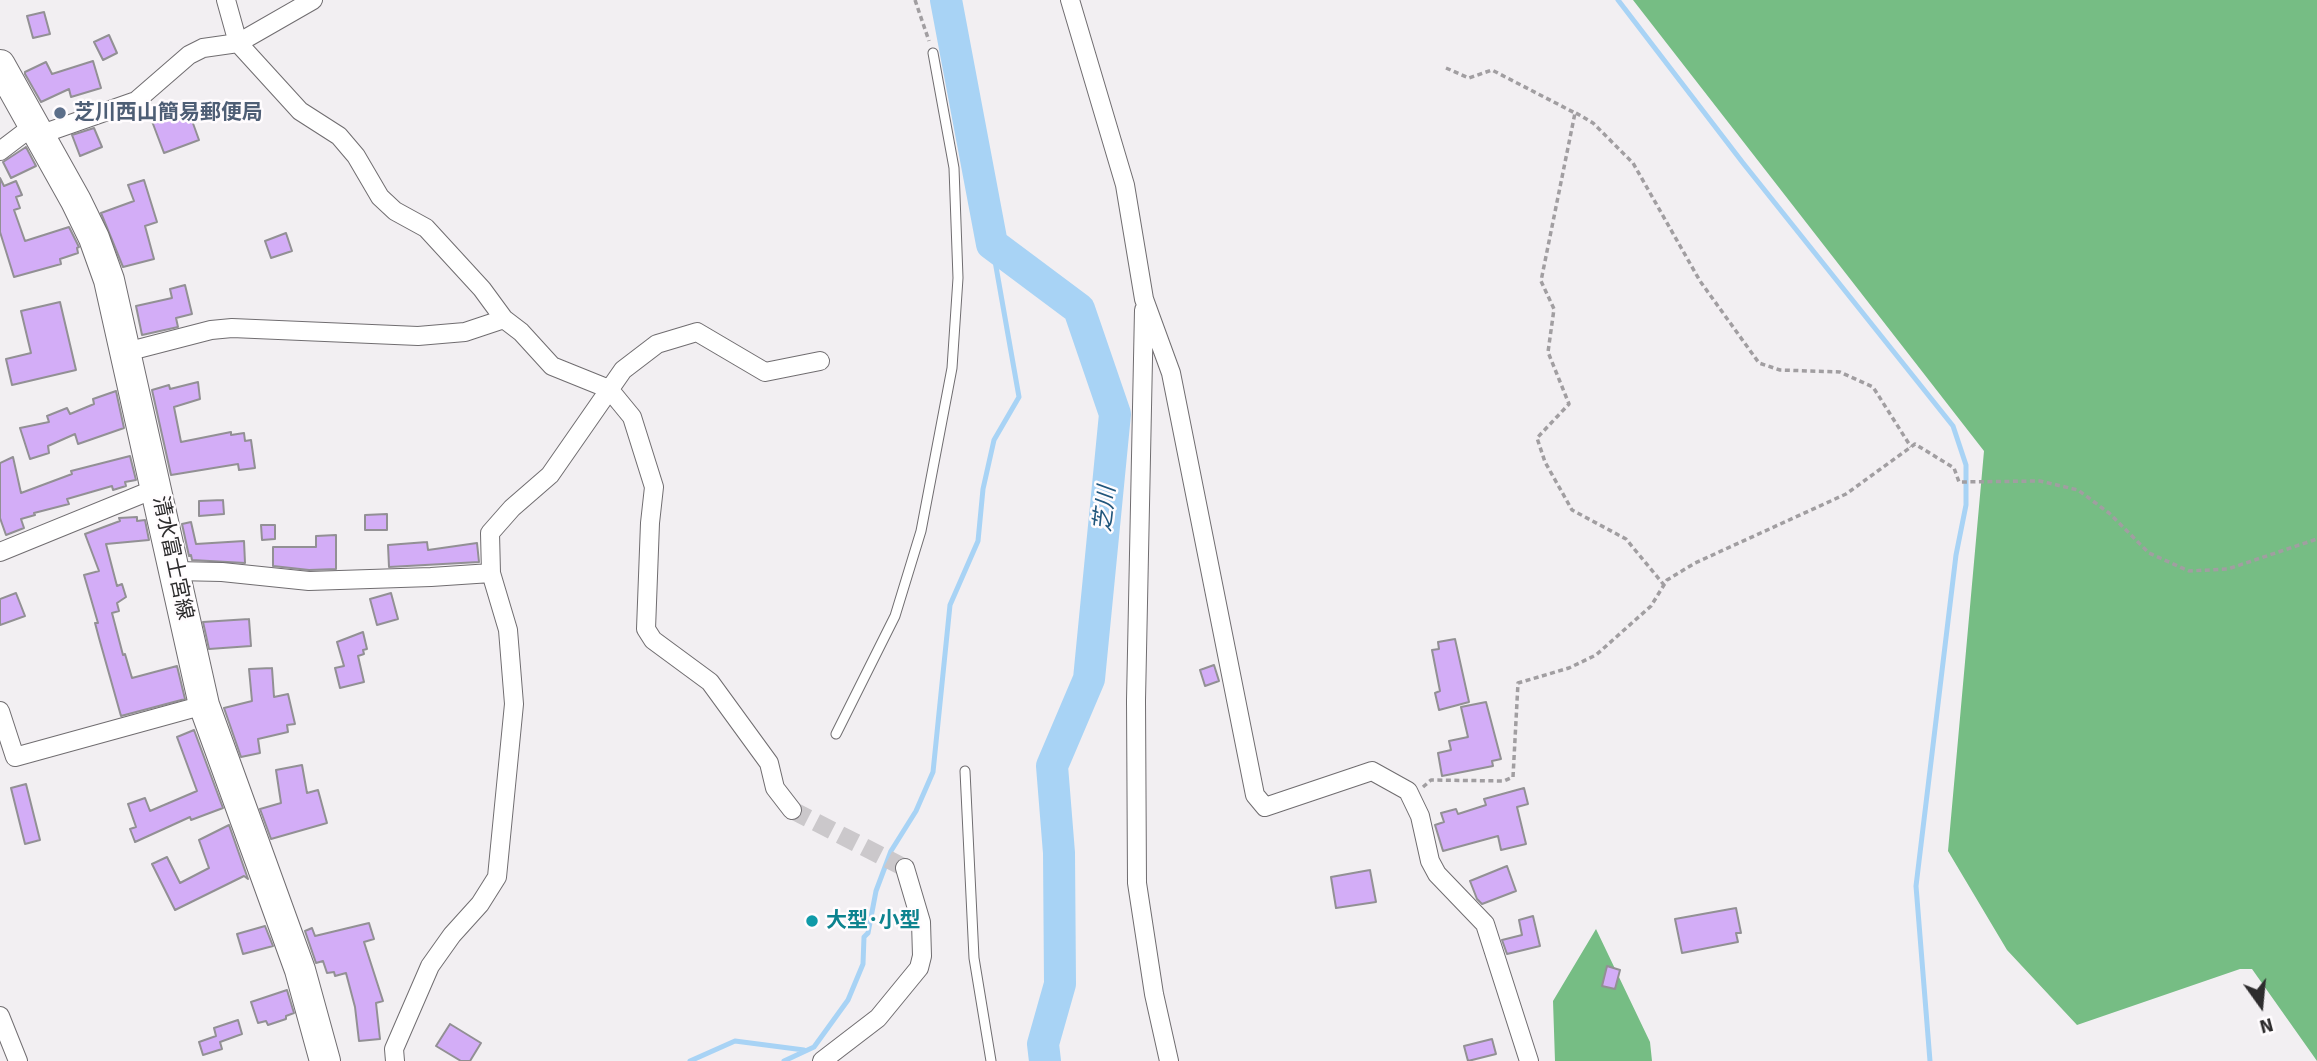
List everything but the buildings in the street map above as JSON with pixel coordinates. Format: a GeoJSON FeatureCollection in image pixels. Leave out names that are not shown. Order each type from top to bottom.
{"type":"FeatureCollection","features":[{"type":"Feature","properties":{"kind":"main road","name":"清水富士宮線"},"geometry":{"type":"LineString","coordinates":[[0,65],[94,238],[109,280],[204,705],[300,970],[325,1061]]}},
{"type":"Feature","properties":{"kind":"street"},"geometry":{"type":"LineString","coordinates":[[226,0],[238,43],[300,111],[339,136],[356,156],[380,197],[395,211],[426,228],[482,289],[504,320],[521,332],[552,366],[609,389],[632,417],[654,487],[646,629],[653,640],[710,682],[769,763],[775,788],[792,810]]}},
{"type":"Feature","properties":{"kind":"street"},"geometry":{"type":"LineString","coordinates":[[0,150],[36,130],[112,111],[136,101],[189,55],[203,48],[238,43],[313,0]]}},
{"type":"Feature","properties":{"kind":"street"},"geometry":{"type":"LineString","coordinates":[[1070,0],[1125,185],[1144,299],[1171,373],[1255,795],[1265,807],[1372,771],[1408,790],[1420,816],[1430,861],[1437,874],[1485,925],[1529,1061]]}},
{"type":"Feature","properties":{"kind":"street"},"geometry":{"type":"LineString","coordinates":[[1144,299],[1136,700],[1137,883],[1154,994],[1169,1061]]}},
{"type":"Feature","properties":{"kind":"street"},"geometry":{"type":"LineString","coordinates":[[127,352],[211,330],[232,328],[418,336],[465,332],[504,320]]}},
{"type":"Feature","properties":{"kind":"street"},"geometry":{"type":"LineString","coordinates":[[395,1061],[394,1049],[430,966],[481,904],[497,877],[514,704],[509,630],[491,573],[490,533],[512,508],[550,475],[623,370],[657,344],[697,332],[765,372],[820,361]]}},
{"type":"Feature","properties":{"kind":"street"},"geometry":{"type":"LineString","coordinates":[[0,552],[157,488]]}},
{"type":"Feature","properties":{"kind":"street"},"geometry":{"type":"LineString","coordinates":[[175,571],[222,572],[309,581],[491,573]]}},
{"type":"Feature","properties":{"kind":"street"},"geometry":{"type":"LineString","coordinates":[[0,711],[15,757],[204,705]]}},
{"type":"Feature","properties":{"kind":"street"},"geometry":{"type":"LineString","coordinates":[[822,1061],[878,1018],[919,968],[922,956],[921,922],[905,868]]}},
{"type":"Feature","properties":{"kind":"street"},"geometry":{"type":"LineString","coordinates":[[0,1016],[18,1061]]}},
{"type":"Feature","properties":{"kind":"lane"},"geometry":{"type":"LineString","coordinates":[[836,734],[895,616],[921,531],[953,368],[958,278],[954,167],[933,53]]}},
{"type":"Feature","properties":{"kind":"lane"},"geometry":{"type":"LineString","coordinates":[[965,771],[974,958],[991,1061]]}},
{"type":"Feature","properties":{"kind":"path"},"geometry":{"type":"LineString","coordinates":[[915,0],[933,53]]}},
{"type":"Feature","properties":{"kind":"path"},"geometry":{"type":"LineString","coordinates":[[1446,68],[1469,78],[1492,70],[1593,123],[1633,163],[1700,281],[1759,363],[1780,370],[1840,372],[1872,387],[1911,447]]}},
{"type":"Feature","properties":{"kind":"path"},"geometry":{"type":"LineString","coordinates":[[1575,113],[1541,281],[1554,309],[1548,352],[1569,404],[1536,438],[1545,462],[1572,510],[1626,539],[1664,586]]}},
{"type":"Feature","properties":{"kind":"path"},"geometry":{"type":"LineString","coordinates":[[1412,798],[1431,780],[1504,781],[1513,777],[1518,683],[1569,668],[1597,655],[1651,606],[1667,580],[1695,563],[1846,494],[1915,444],[1954,468],[1959,482],[2040,481],[2078,490],[2109,513],[2149,553],[2189,570],[2228,569],[2317,539]]}},
{"type":"Feature","properties":{"kind":"green space"},"geometry":{"type":"Polygon","coordinates":[[[1633,0],[2317,0],[2317,1061],[2252,969],[2240,969],[2077,1025],[2007,950],[1948,851],[1984,451],[1633,0]]]}},
{"type":"Feature","properties":{"kind":"green space"},"geometry":{"type":"Polygon","coordinates":[[[1596,929],[1650,1042],[1652,1061],[1555,1061],[1553,1001],[1596,929]]]}},
{"type":"Feature","properties":{"kind":"waterway","name":"芝川"},"geometry":{"type":"LineString","coordinates":[[946,0],[992,244],[1079,309],[1115,414],[1089,679],[1052,766],[1059,853],[1060,984],[1043,1044],[1045,1061]]}},
{"type":"Feature","properties":{"kind":"waterway"},"geometry":{"type":"LineString","coordinates":[[1618,0],[1743,163],[1953,426],[1966,465],[1966,505],[1956,555],[1916,886],[1930,1061]]}},
{"type":"Feature","properties":{"kind":"waterway"},"geometry":{"type":"LineString","coordinates":[[784,1061],[814,1047],[848,1000],[863,964],[864,937],[868,933],[876,891],[891,851],[916,811],[933,772],[950,605],[978,541],[983,489],[994,440],[1019,397],[992,244]]}},
{"type":"Feature","properties":{"kind":"waterway"},"geometry":{"type":"LineString","coordinates":[[690,1061],[735,1041],[804,1050]]}},
{"type":"Feature","properties":{"kind":"tunnel"},"geometry":{"type":"LineString","coordinates":[[792,810],[905,868]]}},
{"type":"Feature","properties":{"kind":"place","name":"芝川西山簡易郵便局"},"geometry":{"type":"Point","coordinates":[60,113]}},
{"type":"Feature","properties":{"kind":"place","name":"大型･小型"},"geometry":{"type":"Point","coordinates":[812,921]}}]}
